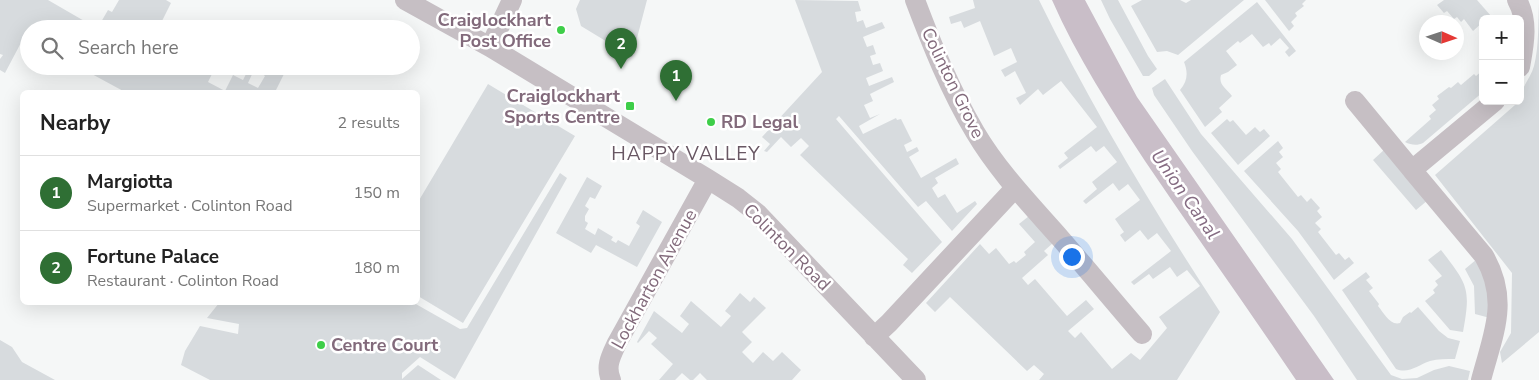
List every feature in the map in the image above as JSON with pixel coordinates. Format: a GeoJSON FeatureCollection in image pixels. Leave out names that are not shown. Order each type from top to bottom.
{"type":"FeatureCollection","features":[{"type":"Feature","properties":{"kind":"street","name":"Colinton Road"},"geometry":{"type":"LineString","coordinates":[[405,0],[490,47],[738,198],[756,213],[916,380]]}},
{"type":"Feature","properties":{"kind":"street"},"geometry":{"type":"LineString","coordinates":[[490,47],[512,0]]}},
{"type":"Feature","properties":{"kind":"street","name":"Colinton Grove"},"geometry":{"type":"LineString","coordinates":[[916,0],[936,54],[961,107],[990,155],[1015,188],[1142,334]]}},
{"type":"Feature","properties":{"kind":"street"},"geometry":{"type":"LineString","coordinates":[[1517,0],[1525,20],[1521,60]]}},
{"type":"Feature","properties":{"kind":"street"},"geometry":{"type":"LineString","coordinates":[[1355,101],[1484,256],[1492,269],[1499,298],[1498,316],[1481,380]]}},
{"type":"Feature","properties":{"kind":"street"},"geometry":{"type":"LineString","coordinates":[[1412,170],[1490,105]]}},
{"type":"Feature","properties":{"kind":"street","name":"Lockharton Avenue"},"geometry":{"type":"LineString","coordinates":[[611,380],[608,364],[617,343],[708,179]]}},
{"type":"Feature","properties":{"kind":"street"},"geometry":{"type":"LineString","coordinates":[[874,337],[1015,188]]}},
{"type":"Feature","properties":{"kind":"shaded area"},"geometry":{"type":"Polygon","coordinates":[[[0,0],[48,0],[83,20],[20,20],[20,45],[5,73],[0,70],[0,59],[3,55],[0,54],[0,0]]]}},
{"type":"Feature","properties":{"kind":"shaded area"},"geometry":{"type":"Polygon","coordinates":[[[119,0],[166,0],[171,3],[162,20],[102,20],[108,10],[112,12],[119,0]]]}},
{"type":"Feature","properties":{"kind":"shaded area"},"geometry":{"type":"Polygon","coordinates":[[[580,0],[647,0],[632,57],[581,26],[576,9],[580,0]]]}},
{"type":"Feature","properties":{"kind":"shaded area"},"geometry":{"type":"Polygon","coordinates":[[[795,0],[858,1],[861,11],[855,12],[857,22],[863,20],[866,28],[882,22],[885,28],[863,37],[867,47],[873,45],[876,54],[870,56],[873,65],[880,63],[883,71],[866,78],[869,86],[892,77],[894,82],[870,94],[873,101],[864,105],[870,118],[880,114],[859,126],[863,134],[896,118],[897,120],[901,119],[912,141],[904,145],[907,152],[917,147],[919,151],[909,157],[921,178],[956,158],[959,164],[935,178],[938,183],[932,188],[938,198],[945,194],[957,213],[975,201],[977,204],[952,231],[926,201],[918,207],[839,116],[836,119],[942,242],[912,273],[903,265],[908,259],[800,155],[809,146],[801,138],[791,147],[781,137],[767,152],[764,151],[770,144],[762,137],[822,72],[795,0]]]}},
{"type":"Feature","properties":{"kind":"shaded area"},"geometry":{"type":"Polygon","coordinates":[[[973,0],[1039,0],[1102,120],[1171,236],[1220,312],[1177,380],[1039,380],[1044,374],[1034,365],[1027,371],[950,297],[935,312],[926,303],[980,244],[989,254],[996,248],[1009,264],[1014,261],[1016,263],[1026,255],[1024,252],[1035,242],[1019,224],[1029,216],[1053,243],[1044,251],[1048,255],[1022,278],[1028,285],[1035,279],[1067,316],[1086,300],[1094,309],[1068,331],[1075,338],[1081,332],[1112,369],[1131,353],[1140,360],[1167,328],[1159,317],[1200,286],[1187,270],[1177,277],[1170,267],[1153,279],[1149,274],[1134,285],[1131,282],[1171,251],[1157,233],[1148,240],[1140,230],[1125,242],[1120,235],[1124,232],[1115,219],[1140,200],[1128,184],[1119,191],[1113,183],[1086,204],[1083,201],[1097,189],[1092,182],[1117,162],[1104,146],[1096,152],[1091,146],[1060,169],[1058,166],[1068,158],[1064,153],[1097,127],[1061,81],[1043,95],[1038,89],[1020,105],[1016,98],[1026,93],[1015,71],[1005,77],[1001,70],[1017,62],[1011,48],[994,56],[980,21],[964,28],[961,21],[951,24],[949,17],[975,8],[973,0]]]}},
{"type":"Feature","properties":{"kind":"shaded area"},"geometry":{"type":"Polygon","coordinates":[[[1101,0],[1118,0],[1157,69],[1149,76],[1143,76],[1101,0]]]}},
{"type":"Feature","properties":{"kind":"shaded area"},"geometry":{"type":"Polygon","coordinates":[[[1142,0],[1180,0],[1186,3],[1191,0],[1244,0],[1178,55],[1167,51],[1157,52],[1131,6],[1142,0]]]}},
{"type":"Feature","properties":{"kind":"shaded area"},"geometry":{"type":"Polygon","coordinates":[[[1265,0],[1306,0],[1302,4],[1304,6],[1295,13],[1297,16],[1291,22],[1294,26],[1289,31],[1265,0]]]}},
{"type":"Feature","properties":{"kind":"shaded area"},"geometry":{"type":"Polygon","coordinates":[[[1444,0],[1477,0],[1490,15],[1479,15],[1479,26],[1473,31],[1464,19],[1464,15],[1450,15],[1447,11],[1444,13],[1437,5],[1444,0]]]}},
{"type":"Feature","properties":{"kind":"shaded area"},"geometry":{"type":"Polygon","coordinates":[[[1257,2],[1296,51],[1289,57],[1285,52],[1289,48],[1280,38],[1271,46],[1269,43],[1263,47],[1252,34],[1240,43],[1238,41],[1226,51],[1237,65],[1221,75],[1220,78],[1224,87],[1232,96],[1219,108],[1222,112],[1205,127],[1180,90],[1185,83],[1186,76],[1184,62],[1257,2]]]}},
{"type":"Feature","properties":{"kind":"shaded area"},"geometry":{"type":"Polygon","coordinates":[[[1539,3],[1539,332],[1502,363],[1500,352],[1511,333],[1512,273],[1435,175],[1515,105],[1524,105],[1524,88],[1533,70],[1538,43],[1539,3]]]}},
{"type":"Feature","properties":{"kind":"shaded area"},"geometry":{"type":"Polygon","coordinates":[[[1479,73],[1479,95],[1423,143],[1414,145],[1405,142],[1431,119],[1429,116],[1436,110],[1432,105],[1439,99],[1437,96],[1458,82],[1461,85],[1474,74],[1476,76],[1479,73]]]}},
{"type":"Feature","properties":{"kind":"shaded area"},"geometry":{"type":"Polygon","coordinates":[[[94,75],[212,75],[208,82],[223,90],[121,90],[94,75]]]}},
{"type":"Feature","properties":{"kind":"shaded area"},"geometry":{"type":"Polygon","coordinates":[[[233,75],[243,80],[246,75],[252,75],[248,83],[258,88],[265,76],[264,75],[284,75],[276,90],[226,90],[233,75]]]}},
{"type":"Feature","properties":{"kind":"shaded area"},"geometry":{"type":"Polygon","coordinates":[[[1165,79],[1201,134],[1292,239],[1391,375],[1402,379],[1417,378],[1434,370],[1449,366],[1470,371],[1468,380],[1357,380],[1314,316],[1192,151],[1154,95],[1152,88],[1165,79]]]}},
{"type":"Feature","properties":{"kind":"shaded area"},"geometry":{"type":"Polygon","coordinates":[[[488,84],[575,136],[463,323],[420,297],[420,199],[488,84]]]}},
{"type":"Feature","properties":{"kind":"shaded area"},"geometry":{"type":"Polygon","coordinates":[[[1227,119],[1230,122],[1233,120],[1246,135],[1255,127],[1260,132],[1264,129],[1270,136],[1238,165],[1211,133],[1227,119]]]}},
{"type":"Feature","properties":{"kind":"shaded area"},"geometry":{"type":"Polygon","coordinates":[[[1278,141],[1283,148],[1279,152],[1283,157],[1276,163],[1281,169],[1278,172],[1298,197],[1301,195],[1307,202],[1311,198],[1320,208],[1317,211],[1322,217],[1315,223],[1321,229],[1318,232],[1336,255],[1339,253],[1345,260],[1349,257],[1354,263],[1334,280],[1298,231],[1244,171],[1278,141]]]}},
{"type":"Feature","properties":{"kind":"shaded area"},"geometry":{"type":"Polygon","coordinates":[[[1385,149],[1428,200],[1416,210],[1373,160],[1385,149]]]}},
{"type":"Feature","properties":{"kind":"shaded area"},"geometry":{"type":"Polygon","coordinates":[[[560,173],[567,178],[455,379],[420,357],[402,373],[402,379],[418,365],[441,380],[210,380],[181,365],[185,351],[200,326],[238,334],[239,324],[207,318],[217,305],[418,305],[460,329],[467,328],[560,173]]]}},
{"type":"Feature","properties":{"kind":"shaded area"},"geometry":{"type":"Polygon","coordinates":[[[587,177],[602,186],[595,199],[590,197],[585,206],[589,209],[585,216],[585,221],[588,223],[585,229],[595,235],[598,228],[613,237],[611,240],[616,243],[618,240],[629,246],[640,226],[636,223],[643,210],[662,222],[637,267],[596,245],[591,253],[556,233],[587,177]]]}},
{"type":"Feature","properties":{"kind":"shaded area"},"geometry":{"type":"Polygon","coordinates":[[[1441,250],[1457,271],[1465,288],[1467,306],[1463,332],[1450,330],[1425,301],[1435,293],[1433,290],[1438,285],[1435,281],[1442,276],[1428,260],[1441,250]]]}},
{"type":"Feature","properties":{"kind":"shaded area"},"geometry":{"type":"Polygon","coordinates":[[[1477,259],[1488,282],[1490,318],[1475,314],[1474,286],[1465,269],[1477,259]]]}},
{"type":"Feature","properties":{"kind":"shaded area"},"geometry":{"type":"Polygon","coordinates":[[[1366,272],[1370,277],[1366,280],[1373,288],[1369,291],[1379,304],[1378,306],[1393,323],[1400,323],[1403,317],[1418,307],[1439,331],[1448,338],[1460,341],[1455,359],[1430,361],[1409,370],[1396,369],[1342,290],[1366,272]]]}},
{"type":"Feature","properties":{"kind":"shaded area"},"geometry":{"type":"Polygon","coordinates":[[[740,293],[750,302],[754,297],[766,308],[742,332],[752,342],[742,352],[753,363],[763,352],[773,361],[782,352],[801,370],[792,380],[707,380],[700,373],[693,380],[690,380],[682,373],[675,380],[659,380],[673,364],[651,344],[657,338],[649,331],[637,342],[654,311],[682,333],[689,324],[680,316],[691,301],[721,327],[731,316],[725,311],[740,293]]]}},
{"type":"Feature","properties":{"kind":"shaded area"},"geometry":{"type":"Polygon","coordinates":[[[0,340],[12,347],[22,362],[55,380],[0,380],[0,340]]]}},
{"type":"Feature","properties":{"kind":"water","name":"Union Canal"},"geometry":{"type":"Polygon","coordinates":[[[1052,0],[1085,0],[1137,97],[1334,380],[1296,380],[1145,161],[1083,62],[1052,0]]]}},
{"type":"Feature","properties":{"kind":"place","name":"Craiglockhart Post Office"},"geometry":{"type":"Point","coordinates":[561,30]}},
{"type":"Feature","properties":{"kind":"place","name":"Fortune Palace"},"geometry":{"type":"Point","coordinates":[621,69]}},
{"type":"Feature","properties":{"kind":"place","name":"Margiotta"},"geometry":{"type":"Point","coordinates":[676,101]}},
{"type":"Feature","properties":{"kind":"place","name":"Craiglockhart Sports Centre"},"geometry":{"type":"Point","coordinates":[630,106]}},
{"type":"Feature","properties":{"kind":"place","name":"RD Legal"},"geometry":{"type":"Point","coordinates":[711,122]}},
{"type":"Feature","properties":{"kind":"place","name":"Centre Court"},"geometry":{"type":"Point","coordinates":[321,345]}},
{"type":"Feature","properties":{"kind":"district","name":"HAPPY VALLEY"},"geometry":{"type":"Point","coordinates":[686,153]}}]}
